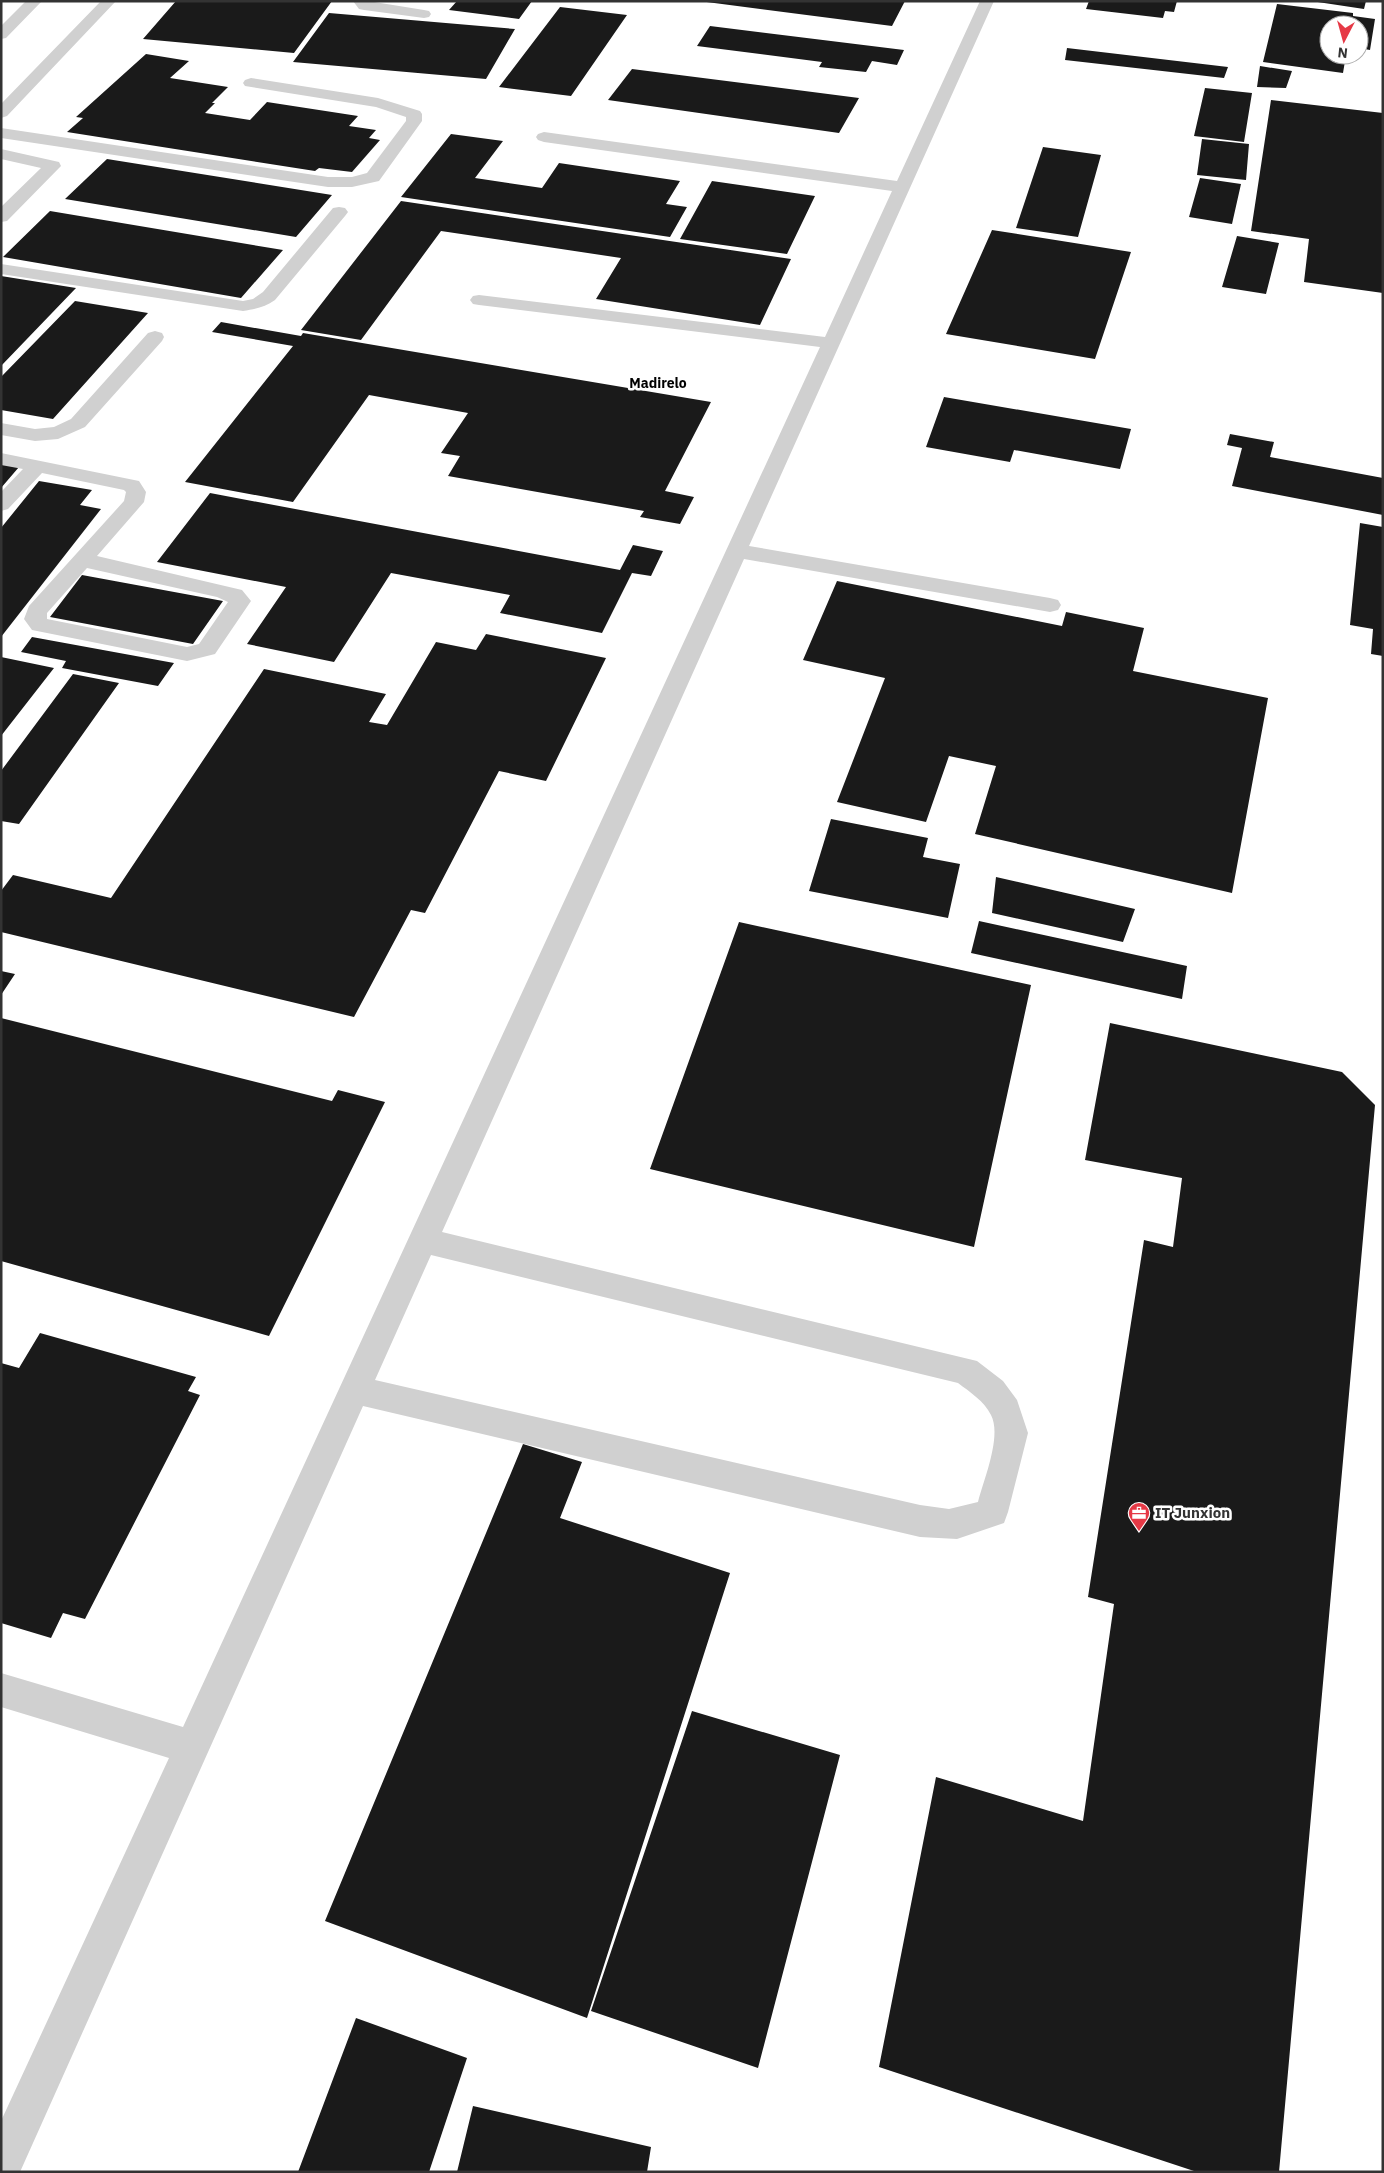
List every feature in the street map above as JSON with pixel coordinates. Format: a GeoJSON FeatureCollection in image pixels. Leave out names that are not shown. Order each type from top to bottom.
{"type":"FeatureCollection","features":[{"type":"Feature","properties":{"kind":"lane"},"geometry":{"type":"LineString","coordinates":[[1,35],[35,1]]}},
{"type":"Feature","properties":{"kind":"lane"},"geometry":{"type":"LineString","coordinates":[[1,113],[109,1]]}},
{"type":"Feature","properties":{"kind":"lane"},"geometry":{"type":"LineString","coordinates":[[360,1],[364,6],[424,14]]}},
{"type":"Feature","properties":{"kind":"lane"},"geometry":{"type":"LineString","coordinates":[[1,2167],[988,1]]}},
{"type":"Feature","properties":{"kind":"lane"},"geometry":{"type":"LineString","coordinates":[[1,133],[328,182],[352,182],[373,177],[414,121],[414,114],[378,104],[251,83]]}},
{"type":"Feature","properties":{"kind":"lane"},"geometry":{"type":"LineString","coordinates":[[544,137],[903,188]]}},
{"type":"Feature","properties":{"kind":"lane"},"geometry":{"type":"LineString","coordinates":[[1,154],[54,166],[1,217]]}},
{"type":"Feature","properties":{"kind":"lane"},"geometry":{"type":"LineString","coordinates":[[1,269],[243,306],[259,303],[269,296],[339,212]]}},
{"type":"Feature","properties":{"kind":"lane"},"geometry":{"type":"LineString","coordinates":[[479,300],[832,343]]}},
{"type":"Feature","properties":{"kind":"lane"},"geometry":{"type":"LineString","coordinates":[[1,429],[35,435],[58,433],[78,423],[155,336]]}},
{"type":"Feature","properties":{"kind":"lane"},"geometry":{"type":"LineString","coordinates":[[1,459],[132,485],[136,492],[134,502],[37,611],[35,619],[40,625],[187,654],[197,654],[207,650],[240,601],[234,595],[222,591],[83,560]]}},
{"type":"Feature","properties":{"kind":"lane"},"geometry":{"type":"LineString","coordinates":[[1,505],[37,466]]}},
{"type":"Feature","properties":{"kind":"lane"},"geometry":{"type":"LineString","coordinates":[[738,550],[1050,605]]}},
{"type":"Feature","properties":{"kind":"lane"},"geometry":{"type":"LineString","coordinates":[[355,1390],[920,1521],[945,1525],[967,1522],[992,1512],[1012,1433],[1006,1410],[992,1391],[966,1371],[423,1240]]}},
{"type":"Feature","properties":{"kind":"lane"},"geometry":{"type":"LineString","coordinates":[[1,1690],[192,1747]]}},
{"type":"Feature","properties":{"kind":"building"},"geometry":{"type":"Polygon","coordinates":[[[176,1],[332,1],[294,53],[143,39],[176,1]]]}},
{"type":"Feature","properties":{"kind":"building"},"geometry":{"type":"Polygon","coordinates":[[[457,1],[532,1],[519,19],[449,10],[457,1]]]}},
{"type":"Feature","properties":{"kind":"building"},"geometry":{"type":"Polygon","coordinates":[[[699,1],[905,1],[892,26],[699,1]]]}},
{"type":"Feature","properties":{"kind":"building"},"geometry":{"type":"Polygon","coordinates":[[[1089,1],[1177,1],[1174,12],[1165,11],[1163,18],[1086,9],[1089,1]]]}},
{"type":"Feature","properties":{"kind":"building"},"geometry":{"type":"Polygon","coordinates":[[[1311,1],[1366,1],[1364,9],[1311,1]]]}},
{"type":"Feature","properties":{"kind":"building"},"geometry":{"type":"Polygon","coordinates":[[[1277,4],[1353,13],[1353,15],[1319,15],[1319,65],[1344,65],[1343,73],[1263,62],[1277,4]]]}},
{"type":"Feature","properties":{"kind":"building"},"geometry":{"type":"Polygon","coordinates":[[[560,7],[627,15],[571,96],[499,87],[560,7]]]}},
{"type":"Feature","properties":{"kind":"building"},"geometry":{"type":"Polygon","coordinates":[[[329,13],[515,29],[486,79],[293,62],[329,13]]]}},
{"type":"Feature","properties":{"kind":"building"},"geometry":{"type":"Polygon","coordinates":[[[1369,18],[1375,19],[1369,50],[1369,18]]]}},
{"type":"Feature","properties":{"kind":"building"},"geometry":{"type":"Polygon","coordinates":[[[710,26],[904,50],[897,65],[872,61],[866,72],[819,67],[822,62],[697,46],[710,26]]]}},
{"type":"Feature","properties":{"kind":"building"},"geometry":{"type":"Polygon","coordinates":[[[1067,48],[1228,67],[1224,78],[1065,60],[1067,48]]]}},
{"type":"Feature","properties":{"kind":"building"},"geometry":{"type":"Polygon","coordinates":[[[146,54],[189,61],[170,78],[228,87],[205,113],[250,120],[267,102],[358,116],[349,126],[376,130],[369,138],[380,140],[352,172],[319,168],[315,171],[67,132],[83,118],[76,117],[146,54]]]}},
{"type":"Feature","properties":{"kind":"building"},"geometry":{"type":"Polygon","coordinates":[[[1260,66],[1292,71],[1286,88],[1257,87],[1260,66]]]}},
{"type":"Feature","properties":{"kind":"building"},"geometry":{"type":"Polygon","coordinates":[[[632,69],[859,98],[839,133],[608,100],[632,69]]]}},
{"type":"Feature","properties":{"kind":"building"},"geometry":{"type":"Polygon","coordinates":[[[1205,88],[1252,93],[1244,142],[1194,136],[1205,88]]]}},
{"type":"Feature","properties":{"kind":"building"},"geometry":{"type":"Polygon","coordinates":[[[1271,100],[1383,113],[1383,293],[1304,282],[1309,239],[1251,231],[1271,100]]]}},
{"type":"Feature","properties":{"kind":"building"},"geometry":{"type":"Polygon","coordinates":[[[451,134],[503,141],[475,178],[542,188],[559,163],[680,181],[666,204],[687,207],[670,237],[401,197],[451,134]]]}},
{"type":"Feature","properties":{"kind":"building"},"geometry":{"type":"Polygon","coordinates":[[[1202,139],[1249,144],[1246,180],[1197,175],[1202,139]]]}},
{"type":"Feature","properties":{"kind":"building"},"geometry":{"type":"Polygon","coordinates":[[[1043,147],[1101,155],[1078,237],[1016,228],[1043,147]]]}},
{"type":"Feature","properties":{"kind":"building"},"geometry":{"type":"Polygon","coordinates":[[[107,159],[332,195],[296,237],[65,199],[107,159]]]}},
{"type":"Feature","properties":{"kind":"building"},"geometry":{"type":"Polygon","coordinates":[[[1200,178],[1241,184],[1232,224],[1189,217],[1200,178]]]}},
{"type":"Feature","properties":{"kind":"building"},"geometry":{"type":"Polygon","coordinates":[[[712,181],[815,196],[787,254],[680,239],[712,181]]]}},
{"type":"Feature","properties":{"kind":"building"},"geometry":{"type":"Polygon","coordinates":[[[401,201],[791,259],[760,325],[596,299],[621,258],[441,231],[361,340],[301,330],[401,201]]]}},
{"type":"Feature","properties":{"kind":"building"},"geometry":{"type":"Polygon","coordinates":[[[50,211],[283,250],[241,298],[3,257],[50,211]]]}},
{"type":"Feature","properties":{"kind":"building"},"geometry":{"type":"Polygon","coordinates":[[[992,230],[1131,252],[1095,359],[946,334],[992,230]]]}},
{"type":"Feature","properties":{"kind":"building"},"geometry":{"type":"Polygon","coordinates":[[[1237,236],[1279,243],[1266,294],[1222,287],[1237,236]]]}},
{"type":"Feature","properties":{"kind":"building"},"geometry":{"type":"Polygon","coordinates":[[[1,276],[76,288],[1,366],[1,276]]]}},
{"type":"Feature","properties":{"kind":"building"},"geometry":{"type":"Polygon","coordinates":[[[75,301],[148,313],[53,419],[1,410],[1,377],[75,301]]]}},
{"type":"Feature","properties":{"kind":"building"},"geometry":{"type":"Polygon","coordinates":[[[221,322],[301,336],[303,333],[711,402],[665,491],[694,497],[680,524],[640,517],[644,511],[448,476],[460,456],[441,453],[468,413],[369,395],[293,502],[185,482],[293,346],[212,332],[221,322]]]}},
{"type":"Feature","properties":{"kind":"building"},"geometry":{"type":"Polygon","coordinates":[[[944,397],[1131,429],[1120,469],[1014,450],[1010,462],[926,447],[944,397]]]}},
{"type":"Feature","properties":{"kind":"building"},"geometry":{"type":"Polygon","coordinates":[[[1230,434],[1274,442],[1270,457],[1383,478],[1383,515],[1232,486],[1242,448],[1227,445],[1230,434]]]}},
{"type":"Feature","properties":{"kind":"building"},"geometry":{"type":"Polygon","coordinates":[[[1,464],[19,467],[1,488],[1,464]]]}},
{"type":"Feature","properties":{"kind":"building"},"geometry":{"type":"Polygon","coordinates":[[[39,481],[92,490],[80,505],[101,509],[1,637],[1,528],[39,481]]]}},
{"type":"Feature","properties":{"kind":"building"},"geometry":{"type":"Polygon","coordinates":[[[210,493],[620,570],[633,545],[663,551],[651,576],[632,573],[602,633],[500,613],[510,595],[391,573],[334,662],[247,644],[286,587],[157,562],[210,493]]]}},
{"type":"Feature","properties":{"kind":"building"},"geometry":{"type":"Polygon","coordinates":[[[1360,523],[1383,527],[1383,656],[1371,654],[1373,629],[1350,625],[1360,523]]]}},
{"type":"Feature","properties":{"kind":"building"},"geometry":{"type":"Polygon","coordinates":[[[82,575],[223,601],[193,644],[50,617],[82,575]]]}},
{"type":"Feature","properties":{"kind":"building"},"geometry":{"type":"Polygon","coordinates":[[[837,581],[1062,626],[1066,612],[1144,628],[1133,671],[1268,698],[1232,893],[975,834],[996,766],[949,756],[926,822],[837,802],[885,678],[803,660],[837,581]]]}},
{"type":"Feature","properties":{"kind":"building"},"geometry":{"type":"Polygon","coordinates":[[[486,634],[606,658],[546,781],[499,771],[425,913],[411,910],[354,1017],[1,932],[1,891],[13,875],[111,898],[264,669],[386,694],[369,722],[387,725],[436,642],[476,650],[486,634]]]}},
{"type":"Feature","properties":{"kind":"building"},"geometry":{"type":"Polygon","coordinates":[[[32,637],[174,663],[158,686],[62,668],[66,661],[21,652],[32,637]]]}},
{"type":"Feature","properties":{"kind":"building"},"geometry":{"type":"Polygon","coordinates":[[[1,657],[54,668],[1,736],[1,657]]]}},
{"type":"Feature","properties":{"kind":"building"},"geometry":{"type":"Polygon","coordinates":[[[73,674],[119,683],[19,824],[1,821],[1,771],[73,674]]]}},
{"type":"Feature","properties":{"kind":"building"},"geometry":{"type":"Polygon","coordinates":[[[831,819],[928,838],[923,857],[960,864],[948,918],[809,891],[831,819]]]}},
{"type":"Feature","properties":{"kind":"building"},"geometry":{"type":"Polygon","coordinates":[[[996,877],[1135,909],[1123,942],[992,913],[996,877]]]}},
{"type":"Feature","properties":{"kind":"building"},"geometry":{"type":"Polygon","coordinates":[[[979,921],[1187,966],[1182,999],[971,953],[979,921]]]}},
{"type":"Feature","properties":{"kind":"building"},"geometry":{"type":"Polygon","coordinates":[[[739,922],[1031,985],[974,1247],[650,1169],[739,922]]]}},
{"type":"Feature","properties":{"kind":"building"},"geometry":{"type":"Polygon","coordinates":[[[1,971],[15,974],[1,995],[1,971]]]}},
{"type":"Feature","properties":{"kind":"building"},"geometry":{"type":"Polygon","coordinates":[[[1,1018],[332,1101],[338,1090],[385,1102],[269,1336],[1,1261],[1,1018]]]}},
{"type":"Feature","properties":{"kind":"building"},"geometry":{"type":"Polygon","coordinates":[[[1110,1023],[1342,1072],[1375,1105],[1279,2172],[1197,2172],[879,2067],[936,1777],[1083,1821],[1114,1604],[1088,1597],[1144,1240],[1173,1247],[1182,1178],[1085,1160],[1110,1023]]]}},
{"type":"Feature","properties":{"kind":"building"},"geometry":{"type":"Polygon","coordinates":[[[40,1333],[196,1377],[188,1391],[200,1395],[85,1619],[63,1613],[51,1638],[1,1623],[1,1363],[19,1368],[40,1333]]]}},
{"type":"Feature","properties":{"kind":"building"},"geometry":{"type":"Polygon","coordinates":[[[523,1444],[582,1462],[560,1518],[730,1573],[587,2018],[325,1921],[523,1444]]]}},
{"type":"Feature","properties":{"kind":"building"},"geometry":{"type":"Polygon","coordinates":[[[692,1711],[840,1755],[758,2068],[591,2011],[692,1711]]]}},
{"type":"Feature","properties":{"kind":"building"},"geometry":{"type":"Polygon","coordinates":[[[356,2018],[467,2058],[429,2172],[298,2172],[356,2018]]]}},
{"type":"Feature","properties":{"kind":"building"},"geometry":{"type":"Polygon","coordinates":[[[473,2106],[651,2147],[647,2172],[457,2172],[473,2106]]]}},
{"type":"Feature","properties":{"kind":"place","name":"IT Junxion"},"geometry":{"type":"Point","coordinates":[1139,1532]}},
{"type":"Feature","properties":{"kind":"district","name":"Madirelo"},"geometry":{"type":"Point","coordinates":[658,383]}}]}
